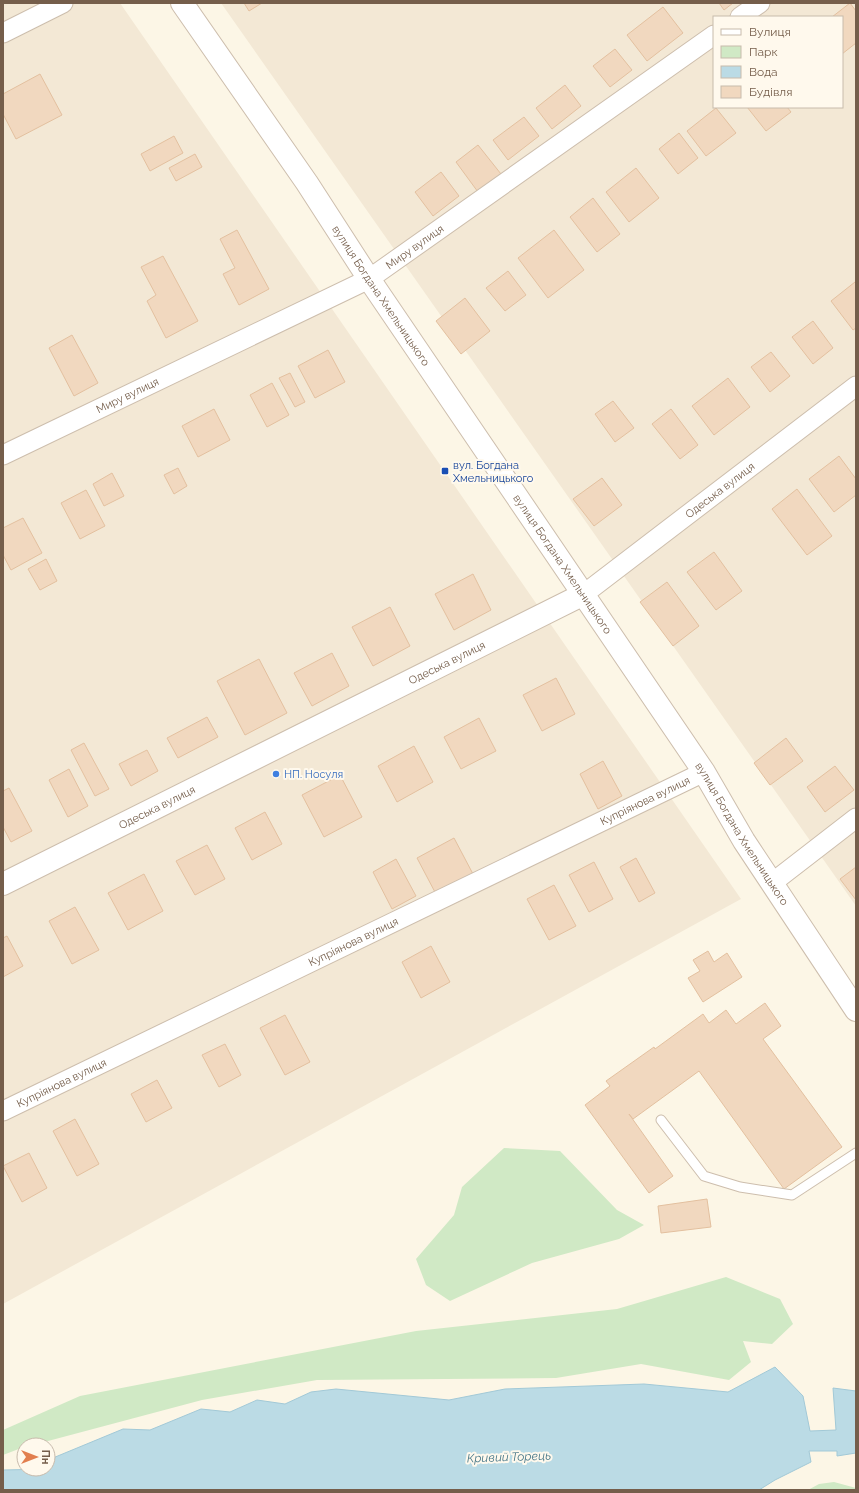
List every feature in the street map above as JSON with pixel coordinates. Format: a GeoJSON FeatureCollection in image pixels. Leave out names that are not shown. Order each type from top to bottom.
{"type":"FeatureCollection","features":[{"type":"Feature","properties":{"kind":"street"},"geometry":{"type":"LineString","coordinates":[[3,33],[63,3]]}},
{"type":"Feature","properties":{"kind":"street","name":"вулиця Богдана Хмельницького"},"geometry":{"type":"LineString","coordinates":[[182,3],[307,183],[369,279],[704,772],[744,841],[856,1010]]}},
{"type":"Feature","properties":{"kind":"street"},"geometry":{"type":"LineString","coordinates":[[741,16],[760,3]]}},
{"type":"Feature","properties":{"kind":"street","name":"Миру вулиця"},"geometry":{"type":"LineString","coordinates":[[3,455],[369,279],[713,36]]}},
{"type":"Feature","properties":{"kind":"street","name":"Одеська вулиця"},"geometry":{"type":"LineString","coordinates":[[3,884],[584,594],[856,386]]}},
{"type":"Feature","properties":{"kind":"street","name":"Купріянова вулиця"},"geometry":{"type":"LineString","coordinates":[[3,1111],[704,772]]}},
{"type":"Feature","properties":{"kind":"street"},"geometry":{"type":"LineString","coordinates":[[772,882],[856,818]]}},
{"type":"Feature","properties":{"kind":"lane"},"geometry":{"type":"LineString","coordinates":[[661,1120],[704,1176],[740,1186],[792,1195],[856,1153]]}},
{"type":"Feature","properties":{"kind":"shaded area"},"geometry":{"type":"Polygon","coordinates":[[[3,3],[120,3],[741,899],[3,1304],[3,3]]]}},
{"type":"Feature","properties":{"kind":"shaded area"},"geometry":{"type":"Polygon","coordinates":[[[221,3],[856,3],[856,906],[221,3]]]}},
{"type":"Feature","properties":{"kind":"green space"},"geometry":{"type":"Polygon","coordinates":[[[504,1148],[560,1151],[617,1210],[644,1225],[619,1239],[532,1263],[450,1301],[426,1285],[416,1259],[454,1215],[462,1187],[504,1148]]]}},
{"type":"Feature","properties":{"kind":"green space"},"geometry":{"type":"Polygon","coordinates":[[[726,1277],[780,1299],[793,1324],[772,1344],[743,1341],[751,1362],[729,1380],[641,1364],[556,1378],[317,1380],[202,1400],[56,1439],[56,1437],[16,1437],[16,1450],[3,1455],[3,1430],[80,1396],[416,1331],[617,1309],[726,1277]]]}},
{"type":"Feature","properties":{"kind":"green space"},"geometry":{"type":"Polygon","coordinates":[[[834,1482],[856,1488],[856,1490],[808,1490],[819,1484],[834,1482]]]}},
{"type":"Feature","properties":{"kind":"water","name":"Кривий Торець"},"geometry":{"type":"Polygon","coordinates":[[[775,1367],[803,1396],[810,1431],[836,1430],[833,1388],[856,1391],[856,1453],[837,1456],[837,1451],[809,1451],[811,1462],[775,1480],[759,1490],[3,1490],[3,1470],[16,1470],[16,1477],[56,1477],[56,1457],[123,1429],[150,1430],[201,1409],[230,1412],[257,1400],[285,1404],[311,1392],[336,1389],[449,1400],[505,1389],[644,1384],[728,1392],[775,1367]]]}},
{"type":"Feature","properties":{"kind":"building"},"geometry":{"type":"Polygon","coordinates":[[[244,3],[262,3],[249,11],[244,3]]]}},
{"type":"Feature","properties":{"kind":"building"},"geometry":{"type":"Polygon","coordinates":[[[719,3],[733,3],[724,10],[719,3]]]}},
{"type":"Feature","properties":{"kind":"building"},"geometry":{"type":"Polygon","coordinates":[[[850,3],[856,11],[856,43],[843,53],[843,16],[833,16],[850,3]]]}},
{"type":"Feature","properties":{"kind":"building"},"geometry":{"type":"Polygon","coordinates":[[[663,7],[683,33],[647,61],[627,35],[663,7]]]}},
{"type":"Feature","properties":{"kind":"building"},"geometry":{"type":"Polygon","coordinates":[[[615,49],[632,70],[610,87],[593,66],[615,49]]]}},
{"type":"Feature","properties":{"kind":"building"},"geometry":{"type":"Polygon","coordinates":[[[40,74],[62,115],[16,139],[3,114],[3,94],[40,74]]]}},
{"type":"Feature","properties":{"kind":"building"},"geometry":{"type":"Polygon","coordinates":[[[565,85],[581,106],[552,129],[536,108],[565,85]]]}},
{"type":"Feature","properties":{"kind":"building"},"geometry":{"type":"Polygon","coordinates":[[[716,108],[736,133],[706,156],[687,131],[716,108]]]}},
{"type":"Feature","properties":{"kind":"building"},"geometry":{"type":"Polygon","coordinates":[[[748,108],[788,108],[791,112],[766,131],[748,108]]]}},
{"type":"Feature","properties":{"kind":"building"},"geometry":{"type":"Polygon","coordinates":[[[524,117],[539,136],[508,160],[493,140],[524,117]]]}},
{"type":"Feature","properties":{"kind":"building"},"geometry":{"type":"Polygon","coordinates":[[[679,133],[698,158],[678,174],[659,149],[679,133]]]}},
{"type":"Feature","properties":{"kind":"building"},"geometry":{"type":"Polygon","coordinates":[[[174,136],[183,153],[150,171],[141,154],[174,136]]]}},
{"type":"Feature","properties":{"kind":"building"},"geometry":{"type":"Polygon","coordinates":[[[478,145],[501,174],[478,192],[456,162],[478,145]]]}},
{"type":"Feature","properties":{"kind":"building"},"geometry":{"type":"Polygon","coordinates":[[[195,154],[202,167],[176,181],[169,168],[195,154]]]}},
{"type":"Feature","properties":{"kind":"building"},"geometry":{"type":"Polygon","coordinates":[[[636,168],[659,198],[629,222],[606,192],[636,168]]]}},
{"type":"Feature","properties":{"kind":"building"},"geometry":{"type":"Polygon","coordinates":[[[441,172],[459,196],[433,216],[415,192],[441,172]]]}},
{"type":"Feature","properties":{"kind":"building"},"geometry":{"type":"Polygon","coordinates":[[[593,198],[620,234],[597,252],[570,217],[593,198]]]}},
{"type":"Feature","properties":{"kind":"building"},"geometry":{"type":"Polygon","coordinates":[[[237,230],[269,289],[239,305],[223,274],[235,268],[220,239],[237,230]]]}},
{"type":"Feature","properties":{"kind":"building"},"geometry":{"type":"Polygon","coordinates":[[[554,230],[584,270],[548,298],[518,258],[554,230]]]}},
{"type":"Feature","properties":{"kind":"building"},"geometry":{"type":"Polygon","coordinates":[[[163,256],[198,321],[166,338],[147,301],[156,295],[141,267],[163,256]]]}},
{"type":"Feature","properties":{"kind":"building"},"geometry":{"type":"Polygon","coordinates":[[[508,271],[526,295],[505,311],[486,288],[508,271]]]}},
{"type":"Feature","properties":{"kind":"building"},"geometry":{"type":"Polygon","coordinates":[[[855,282],[856,328],[853,330],[831,301],[855,282]]]}},
{"type":"Feature","properties":{"kind":"building"},"geometry":{"type":"Polygon","coordinates":[[[465,298],[490,331],[461,354],[436,321],[465,298]]]}},
{"type":"Feature","properties":{"kind":"building"},"geometry":{"type":"Polygon","coordinates":[[[813,321],[833,348],[813,364],[792,337],[813,321]]]}},
{"type":"Feature","properties":{"kind":"building"},"geometry":{"type":"Polygon","coordinates":[[[72,335],[98,383],[74,396],[49,348],[72,335]]]}},
{"type":"Feature","properties":{"kind":"building"},"geometry":{"type":"Polygon","coordinates":[[[328,350],[345,382],[315,398],[298,366],[328,350]]]}},
{"type":"Feature","properties":{"kind":"building"},"geometry":{"type":"Polygon","coordinates":[[[771,352],[790,376],[770,392],[751,367],[771,352]]]}},
{"type":"Feature","properties":{"kind":"building"},"geometry":{"type":"Polygon","coordinates":[[[290,373],[305,402],[295,407],[279,378],[290,373]]]}},
{"type":"Feature","properties":{"kind":"building"},"geometry":{"type":"Polygon","coordinates":[[[728,378],[750,407],[714,435],[692,406],[728,378]]]}},
{"type":"Feature","properties":{"kind":"building"},"geometry":{"type":"Polygon","coordinates":[[[272,383],[289,415],[267,427],[250,395],[272,383]]]}},
{"type":"Feature","properties":{"kind":"building"},"geometry":{"type":"Polygon","coordinates":[[[613,401],[634,428],[615,442],[595,414],[613,401]]]}},
{"type":"Feature","properties":{"kind":"building"},"geometry":{"type":"Polygon","coordinates":[[[214,409],[230,440],[198,457],[182,426],[214,409]]]}},
{"type":"Feature","properties":{"kind":"building"},"geometry":{"type":"Polygon","coordinates":[[[671,409],[698,445],[680,459],[652,424],[671,409]]]}},
{"type":"Feature","properties":{"kind":"building"},"geometry":{"type":"Polygon","coordinates":[[[839,456],[856,479],[856,495],[834,512],[809,479],[839,456]]]}},
{"type":"Feature","properties":{"kind":"building"},"geometry":{"type":"Polygon","coordinates":[[[178,468],[187,486],[174,494],[164,475],[178,468]]]}},
{"type":"Feature","properties":{"kind":"building"},"geometry":{"type":"Polygon","coordinates":[[[112,473],[124,496],[104,506],[93,484],[112,473]]]}},
{"type":"Feature","properties":{"kind":"building"},"geometry":{"type":"Polygon","coordinates":[[[602,478],[622,505],[594,526],[573,499],[602,478]]]}},
{"type":"Feature","properties":{"kind":"building"},"geometry":{"type":"Polygon","coordinates":[[[797,489],[832,536],[807,555],[772,509],[797,489]]]}},
{"type":"Feature","properties":{"kind":"building"},"geometry":{"type":"Polygon","coordinates":[[[86,490],[105,526],[80,539],[61,503],[86,490]]]}},
{"type":"Feature","properties":{"kind":"building"},"geometry":{"type":"Polygon","coordinates":[[[23,518],[42,553],[11,570],[3,555],[3,528],[23,518]]]}},
{"type":"Feature","properties":{"kind":"building"},"geometry":{"type":"Polygon","coordinates":[[[714,552],[742,591],[716,610],[687,572],[714,552]]]}},
{"type":"Feature","properties":{"kind":"building"},"geometry":{"type":"Polygon","coordinates":[[[46,559],[57,581],[40,590],[28,569],[46,559]]]}},
{"type":"Feature","properties":{"kind":"building"},"geometry":{"type":"Polygon","coordinates":[[[473,574],[491,610],[454,630],[435,594],[473,574]]]}},
{"type":"Feature","properties":{"kind":"building"},"geometry":{"type":"Polygon","coordinates":[[[667,582],[699,626],[673,646],[640,602],[667,582]]]}},
{"type":"Feature","properties":{"kind":"building"},"geometry":{"type":"Polygon","coordinates":[[[390,607],[410,646],[373,666],[352,627],[390,607]]]}},
{"type":"Feature","properties":{"kind":"building"},"geometry":{"type":"Polygon","coordinates":[[[332,653],[349,686],[312,706],[294,673],[332,653]]]}},
{"type":"Feature","properties":{"kind":"building"},"geometry":{"type":"Polygon","coordinates":[[[259,659],[287,713],[245,735],[217,681],[259,659]]]}},
{"type":"Feature","properties":{"kind":"building"},"geometry":{"type":"Polygon","coordinates":[[[556,678],[575,714],[542,731],[523,695],[556,678]]]}},
{"type":"Feature","properties":{"kind":"building"},"geometry":{"type":"Polygon","coordinates":[[[207,717],[218,737],[178,758],[167,738],[207,717]]]}},
{"type":"Feature","properties":{"kind":"building"},"geometry":{"type":"Polygon","coordinates":[[[479,718],[496,751],[461,769],[444,737],[479,718]]]}},
{"type":"Feature","properties":{"kind":"building"},"geometry":{"type":"Polygon","coordinates":[[[786,738],[803,761],[770,785],[754,763],[786,738]]]}},
{"type":"Feature","properties":{"kind":"building"},"geometry":{"type":"Polygon","coordinates":[[[84,743],[109,789],[95,796],[71,750],[84,743]]]}},
{"type":"Feature","properties":{"kind":"building"},"geometry":{"type":"Polygon","coordinates":[[[414,746],[433,782],[397,802],[378,766],[414,746]]]}},
{"type":"Feature","properties":{"kind":"building"},"geometry":{"type":"Polygon","coordinates":[[[147,750],[158,771],[131,786],[119,764],[147,750]]]}},
{"type":"Feature","properties":{"kind":"building"},"geometry":{"type":"Polygon","coordinates":[[[603,761],[622,796],[598,809],[580,774],[603,761]]]}},
{"type":"Feature","properties":{"kind":"building"},"geometry":{"type":"Polygon","coordinates":[[[835,766],[854,790],[825,812],[807,787],[835,766]]]}},
{"type":"Feature","properties":{"kind":"building"},"geometry":{"type":"Polygon","coordinates":[[[69,769],[88,806],[68,817],[49,780],[69,769]]]}},
{"type":"Feature","properties":{"kind":"building"},"geometry":{"type":"Polygon","coordinates":[[[340,775],[362,817],[324,837],[302,795],[340,775]]]}},
{"type":"Feature","properties":{"kind":"building"},"geometry":{"type":"Polygon","coordinates":[[[9,788],[32,831],[11,842],[3,827],[3,791],[9,788]]]}},
{"type":"Feature","properties":{"kind":"building"},"geometry":{"type":"Polygon","coordinates":[[[265,812],[282,844],[252,860],[235,828],[265,812]]]}},
{"type":"Feature","properties":{"kind":"building"},"geometry":{"type":"Polygon","coordinates":[[[454,838],[473,874],[436,894],[417,858],[454,838]]]}},
{"type":"Feature","properties":{"kind":"building"},"geometry":{"type":"Polygon","coordinates":[[[207,845],[225,879],[195,895],[176,861],[207,845]]]}},
{"type":"Feature","properties":{"kind":"building"},"geometry":{"type":"Polygon","coordinates":[[[636,858],[655,893],[639,902],[620,867],[636,858]]]}},
{"type":"Feature","properties":{"kind":"building"},"geometry":{"type":"Polygon","coordinates":[[[396,859],[416,896],[392,909],[373,872],[396,859]]]}},
{"type":"Feature","properties":{"kind":"building"},"geometry":{"type":"Polygon","coordinates":[[[594,862],[613,899],[589,912],[569,875],[594,862]]]}},
{"type":"Feature","properties":{"kind":"building"},"geometry":{"type":"Polygon","coordinates":[[[856,867],[856,900],[840,879],[856,867]]]}},
{"type":"Feature","properties":{"kind":"building"},"geometry":{"type":"Polygon","coordinates":[[[144,874],[163,911],[128,930],[108,893],[144,874]]]}},
{"type":"Feature","properties":{"kind":"building"},"geometry":{"type":"Polygon","coordinates":[[[554,885],[576,926],[549,940],[527,899],[554,885]]]}},
{"type":"Feature","properties":{"kind":"building"},"geometry":{"type":"Polygon","coordinates":[[[75,907],[99,950],[72,964],[49,921],[75,907]]]}},
{"type":"Feature","properties":{"kind":"building"},"geometry":{"type":"Polygon","coordinates":[[[7,936],[23,966],[3,977],[3,938],[7,936]]]}},
{"type":"Feature","properties":{"kind":"building"},"geometry":{"type":"Polygon","coordinates":[[[431,946],[450,982],[421,998],[402,962],[431,946]]]}},
{"type":"Feature","properties":{"kind":"building"},"geometry":{"type":"Polygon","coordinates":[[[708,951],[714,962],[727,953],[742,977],[703,1002],[688,978],[700,971],[693,960],[708,951]]]}},
{"type":"Feature","properties":{"kind":"building"},"geometry":{"type":"Polygon","coordinates":[[[765,1003],[781,1026],[763,1039],[842,1147],[784,1189],[699,1071],[633,1119],[629,1114],[673,1176],[649,1193],[585,1105],[610,1086],[606,1081],[654,1047],[655,1049],[703,1014],[709,1023],[726,1010],[736,1024],[765,1003]]]}},
{"type":"Feature","properties":{"kind":"building"},"geometry":{"type":"Polygon","coordinates":[[[285,1015],[310,1062],[285,1075],[260,1028],[285,1015]]]}},
{"type":"Feature","properties":{"kind":"building"},"geometry":{"type":"Polygon","coordinates":[[[225,1044],[241,1075],[219,1087],[202,1055],[225,1044]]]}},
{"type":"Feature","properties":{"kind":"building"},"geometry":{"type":"Polygon","coordinates":[[[157,1080],[172,1108],[146,1122],[131,1094],[157,1080]]]}},
{"type":"Feature","properties":{"kind":"building"},"geometry":{"type":"Polygon","coordinates":[[[75,1119],[99,1164],[77,1176],[53,1131],[75,1119]]]}},
{"type":"Feature","properties":{"kind":"building"},"geometry":{"type":"Polygon","coordinates":[[[29,1153],[47,1188],[22,1202],[3,1166],[29,1153]]]}},
{"type":"Feature","properties":{"kind":"building"},"geometry":{"type":"Polygon","coordinates":[[[707,1199],[711,1227],[661,1233],[658,1206],[707,1199]]]}},
{"type":"Feature","properties":{"kind":"place","name":"вул. Богдана Хмельницького"},"geometry":{"type":"Point","coordinates":[445,471]}},
{"type":"Feature","properties":{"kind":"place","name":"НП. Носуля"},"geometry":{"type":"Point","coordinates":[276,774]}}]}
